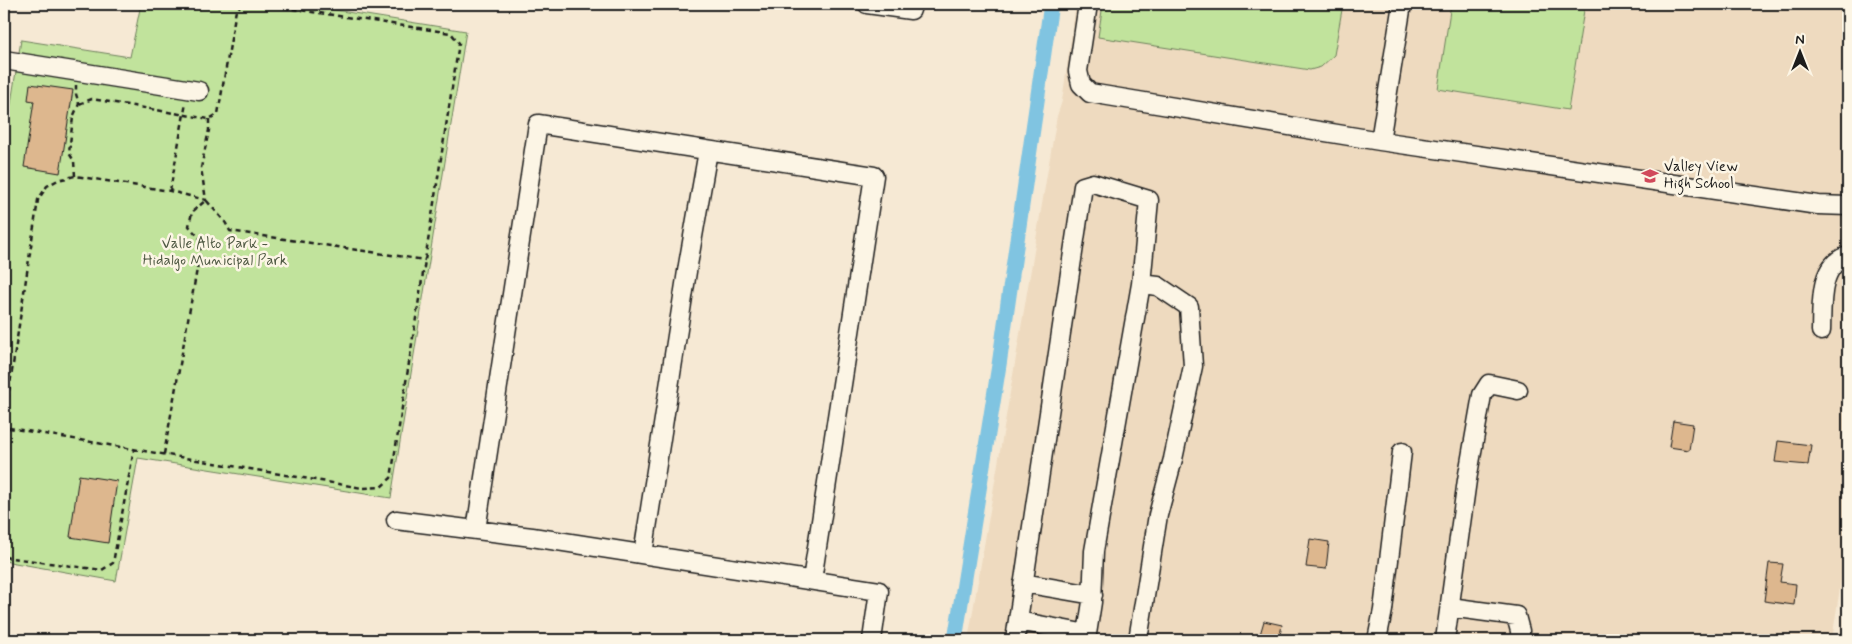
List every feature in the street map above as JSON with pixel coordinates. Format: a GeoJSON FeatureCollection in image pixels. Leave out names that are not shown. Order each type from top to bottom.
{"type":"FeatureCollection","features":[{"type":"Feature","properties":{"kind":"street"},"geometry":{"type":"LineString","coordinates":[[867,4],[912,7]]}},
{"type":"Feature","properties":{"kind":"street"},"geometry":{"type":"LineString","coordinates":[[1088,4],[1078,70],[1081,84],[1090,93],[1380,141],[1818,205],[1848,206]]}},
{"type":"Feature","properties":{"kind":"street"},"geometry":{"type":"LineString","coordinates":[[1380,141],[1402,4]]}},
{"type":"Feature","properties":{"kind":"street"},"geometry":{"type":"LineString","coordinates":[[4,60],[194,90]]}},
{"type":"Feature","properties":{"kind":"street"},"geometry":{"type":"LineString","coordinates":[[476,530],[538,124],[874,176],[812,580]]}},
{"type":"Feature","properties":{"kind":"street"},"geometry":{"type":"LineString","coordinates":[[643,554],[688,264],[708,151]]}},
{"type":"Feature","properties":{"kind":"street"},"geometry":{"type":"LineString","coordinates":[[1015,640],[1083,186],[1092,182],[1149,200],[1141,284],[1094,551],[1092,595],[1087,637],[1018,621]]}},
{"type":"Feature","properties":{"kind":"street"},"geometry":{"type":"LineString","coordinates":[[1821,331],[1824,289],[1827,276],[1832,265],[1848,256]]}},
{"type":"Feature","properties":{"kind":"street"},"geometry":{"type":"LineString","coordinates":[[1138,640],[1158,515],[1173,459],[1193,366],[1189,307],[1158,286],[1141,284]]}},
{"type":"Feature","properties":{"kind":"street"},"geometry":{"type":"LineString","coordinates":[[1445,640],[1466,480],[1482,395],[1489,384],[1518,390]]}},
{"type":"Feature","properties":{"kind":"street"},"geometry":{"type":"LineString","coordinates":[[1378,640],[1384,610],[1402,452]]}},
{"type":"Feature","properties":{"kind":"street"},"geometry":{"type":"LineString","coordinates":[[396,520],[532,536],[879,591],[872,640]]}},
{"type":"Feature","properties":{"kind":"street"},"geometry":{"type":"LineString","coordinates":[[1023,583],[1092,595]]}},
{"type":"Feature","properties":{"kind":"street"},"geometry":{"type":"LineString","coordinates":[[1450,607],[1516,616],[1520,640]]}},
{"type":"Feature","properties":{"kind":"path"},"geometry":{"type":"LineString","coordinates":[[79,104],[92,99],[209,119],[218,114],[236,10],[242,4]]}},
{"type":"Feature","properties":{"kind":"path"},"geometry":{"type":"LineString","coordinates":[[206,200],[170,191],[75,176],[58,180],[47,186],[38,200],[4,424],[9,428],[362,488],[381,487],[391,478],[459,43],[451,33],[260,4]]}},
{"type":"Feature","properties":{"kind":"path"},"geometry":{"type":"LineString","coordinates":[[75,176],[74,161],[68,153],[73,117],[79,104],[76,94],[76,72]]}},
{"type":"Feature","properties":{"kind":"path"},"geometry":{"type":"LineString","coordinates":[[170,191],[184,114],[194,90]]}},
{"type":"Feature","properties":{"kind":"path"},"geometry":{"type":"LineString","coordinates":[[209,119],[209,130],[201,168],[206,200],[225,222],[230,232],[425,260]]}},
{"type":"Feature","properties":{"kind":"path"},"geometry":{"type":"LineString","coordinates":[[164,454],[202,241],[189,226],[192,212],[206,200]]}},
{"type":"Feature","properties":{"kind":"path"},"geometry":{"type":"LineString","coordinates":[[4,557],[102,570],[113,563],[134,449]]}},
{"type":"Feature","properties":{"kind":"shaded area"},"geometry":{"type":"Polygon","coordinates":[[[1076,4],[1848,4],[1848,535],[1832,640],[968,640],[1057,116],[1062,101],[1076,4]]]}},
{"type":"Feature","properties":{"kind":"green space","name":"Valle Alto Park - Hidalgo Municipal Park"},"geometry":{"type":"Polygon","coordinates":[[[141,4],[297,4],[466,31],[391,498],[138,458],[116,581],[4,561],[4,147],[21,40],[130,57],[141,4]]]}},
{"type":"Feature","properties":{"kind":"green space"},"geometry":{"type":"Polygon","coordinates":[[[1103,4],[1343,4],[1334,55],[1321,67],[1310,70],[1098,37],[1103,4]]]}},
{"type":"Feature","properties":{"kind":"green space"},"geometry":{"type":"Polygon","coordinates":[[[1451,4],[1585,4],[1568,110],[1438,89],[1451,4]]]}},
{"type":"Feature","properties":{"kind":"building"},"geometry":{"type":"Polygon","coordinates":[[[30,84],[73,90],[60,173],[24,167],[34,101],[28,100],[30,84]]]}},
{"type":"Feature","properties":{"kind":"building"},"geometry":{"type":"Polygon","coordinates":[[[1673,421],[1693,424],[1689,450],[1669,447],[1673,421]]]}},
{"type":"Feature","properties":{"kind":"building"},"geometry":{"type":"Polygon","coordinates":[[[1778,441],[1811,445],[1808,465],[1775,462],[1778,441]]]}},
{"type":"Feature","properties":{"kind":"building"},"geometry":{"type":"Polygon","coordinates":[[[79,475],[117,481],[108,543],[70,537],[79,475]]]}},
{"type":"Feature","properties":{"kind":"building"},"geometry":{"type":"Polygon","coordinates":[[[1310,539],[1329,542],[1326,569],[1306,567],[1310,539]]]}},
{"type":"Feature","properties":{"kind":"building"},"geometry":{"type":"Polygon","coordinates":[[[1769,563],[1783,564],[1780,582],[1796,584],[1794,605],[1764,601],[1769,563]]]}},
{"type":"Feature","properties":{"kind":"building"},"geometry":{"type":"Polygon","coordinates":[[[1264,621],[1282,625],[1279,640],[1259,638],[1264,621]]]}},
{"type":"Feature","properties":{"kind":"waterway"},"geometry":{"type":"LineString","coordinates":[[955,640],[999,365],[1051,4]]}},
{"type":"Feature","properties":{"kind":"place","name":"Valley View High School"},"geometry":{"type":"Point","coordinates":[1650,176]}}]}
